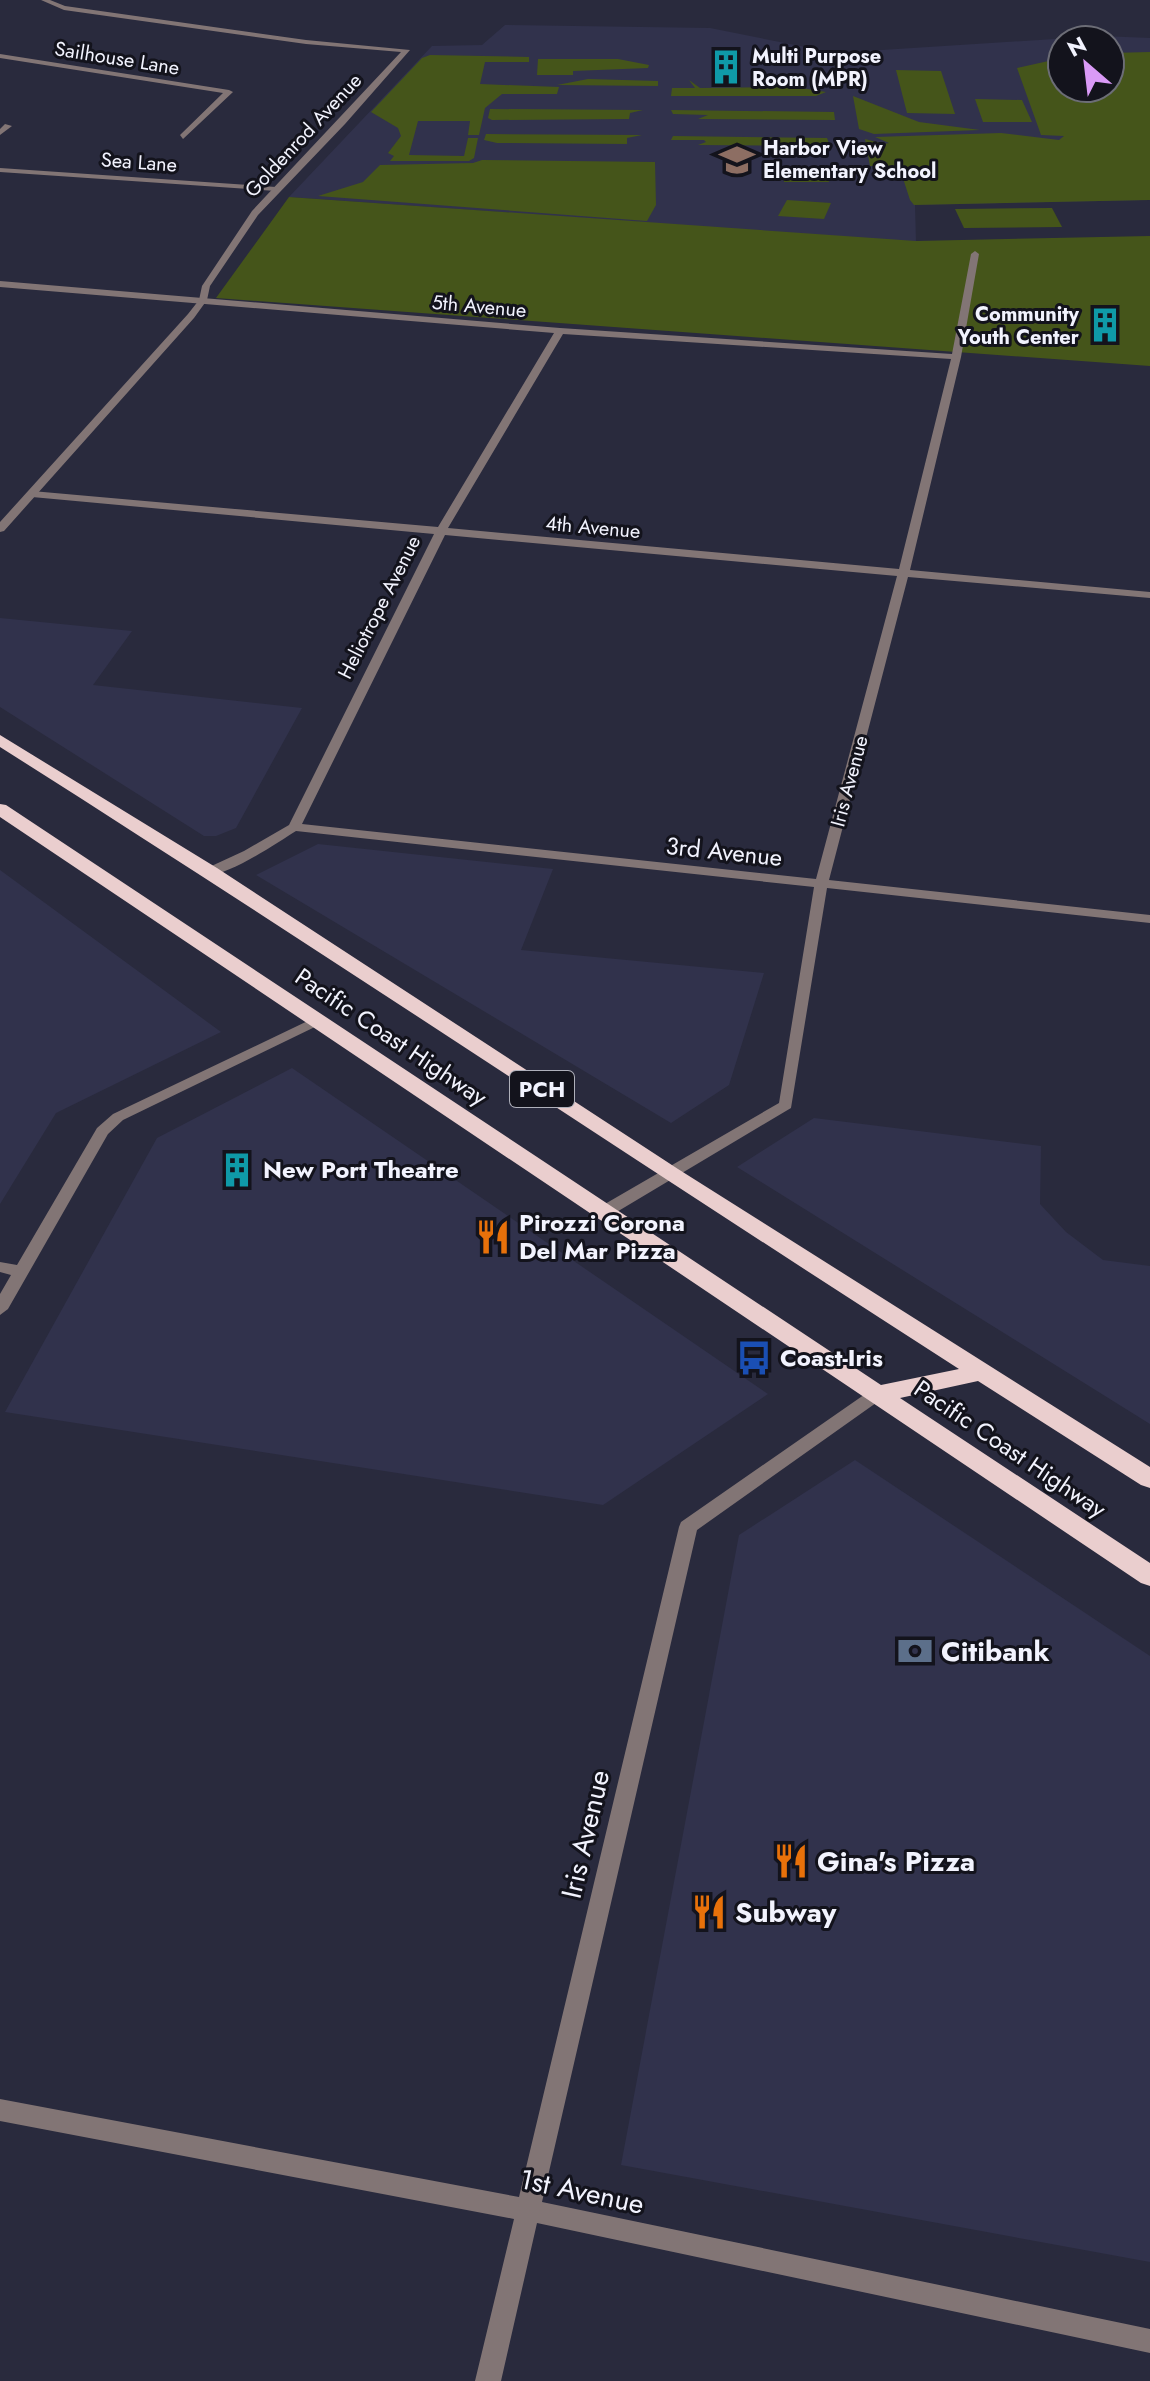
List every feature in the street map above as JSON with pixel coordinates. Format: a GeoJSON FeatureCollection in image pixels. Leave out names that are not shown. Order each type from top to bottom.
{"type":"FeatureCollection","features":[{"type":"Feature","properties":{"kind":"highway","name":"Pacific Coast Highway"},"geometry":{"type":"LineString","coordinates":[[0,740],[210,872],[670,1174],[1150,1479]]}},
{"type":"Feature","properties":{"kind":"highway","name":"Pacific Coast Highway"},"geometry":{"type":"LineString","coordinates":[[0,809],[1150,1576]]}},
{"type":"Feature","properties":{"kind":"highway"},"geometry":{"type":"LineString","coordinates":[[877,1394],[983,1372]]}},
{"type":"Feature","properties":{"kind":"street","name":"Goldenrod Avenue"},"geometry":{"type":"LineString","coordinates":[[0,529],[203,300],[206,286],[229,249],[276,189],[342,122],[406,50],[306,42],[64,8],[44,0]]}},
{"type":"Feature","properties":{"kind":"street","name":"Sailhouse Lane"},"geometry":{"type":"LineString","coordinates":[[0,56],[229,92],[183,137]]}},
{"type":"Feature","properties":{"kind":"street"},"geometry":{"type":"LineString","coordinates":[[0,133],[8,126]]}},
{"type":"Feature","properties":{"kind":"street","name":"Sea Lane"},"geometry":{"type":"LineString","coordinates":[[0,170],[276,189]]}},
{"type":"Feature","properties":{"kind":"street","name":"Iris Avenue"},"geometry":{"type":"LineString","coordinates":[[604,1212],[786,1105],[821,885],[904,572],[956,357],[975,254]]}},
{"type":"Feature","properties":{"kind":"street","name":"5th Avenue"},"geometry":{"type":"LineString","coordinates":[[0,284],[560,331],[956,357]]}},
{"type":"Feature","properties":{"kind":"street","name":"Heliotrope Avenue"},"geometry":{"type":"LineString","coordinates":[[294,827],[441,531],[560,331]]}},
{"type":"Feature","properties":{"kind":"street","name":"4th Avenue"},"geometry":{"type":"LineString","coordinates":[[32,494],[1150,595]]}},
{"type":"Feature","properties":{"kind":"street"},"geometry":{"type":"LineString","coordinates":[[210,872],[249,854],[294,827]]}},
{"type":"Feature","properties":{"kind":"street","name":"3rd Avenue"},"geometry":{"type":"LineString","coordinates":[[294,827],[1150,919]]}},
{"type":"Feature","properties":{"kind":"street"},"geometry":{"type":"LineString","coordinates":[[0,1309],[102,1131],[118,1117],[316,1021]]}},
{"type":"Feature","properties":{"kind":"street"},"geometry":{"type":"LineString","coordinates":[[0,1267],[20,1271]]}},
{"type":"Feature","properties":{"kind":"street","name":"Iris Avenue"},"geometry":{"type":"LineString","coordinates":[[488,2381],[688,1527],[877,1394]]}},
{"type":"Feature","properties":{"kind":"street","name":"1st Avenue"},"geometry":{"type":"LineString","coordinates":[[0,2110],[528,2210],[1150,2341]]}},
{"type":"Feature","properties":{"kind":"shaded area","name":"Harbor View Elementary School"},"geometry":{"type":"Polygon","coordinates":[[[505,25],[710,28],[835,53],[1046,40],[1046,104],[1126,104],[1126,37],[1150,38],[1150,200],[915,205],[916,242],[289,197],[432,46],[482,45],[505,25]]]}},
{"type":"Feature","properties":{"kind":"shaded area"},"geometry":{"type":"Polygon","coordinates":[[[0,618],[132,631],[93,685],[302,708],[236,828],[216,836],[204,836],[0,707],[0,618]]]}},
{"type":"Feature","properties":{"kind":"shaded area"},"geometry":{"type":"Polygon","coordinates":[[[318,844],[553,869],[521,950],[764,973],[729,1085],[671,1123],[256,875],[318,844]]]}},
{"type":"Feature","properties":{"kind":"shaded area"},"geometry":{"type":"Polygon","coordinates":[[[0,870],[221,1032],[56,1113],[0,1204],[0,870]]]}},
{"type":"Feature","properties":{"kind":"shaded area"},"geometry":{"type":"Polygon","coordinates":[[[292,1068],[768,1394],[603,1505],[5,1412],[157,1138],[292,1068]]]}},
{"type":"Feature","properties":{"kind":"shaded area"},"geometry":{"type":"Polygon","coordinates":[[[814,1118],[1041,1146],[1040,1204],[1066,1232],[1103,1260],[1150,1266],[1150,1424],[737,1167],[814,1118]]]}},
{"type":"Feature","properties":{"kind":"shaded area"},"geometry":{"type":"Polygon","coordinates":[[[855,1460],[1150,1656],[1150,2262],[621,2165],[739,1535],[855,1460]]]}},
{"type":"Feature","properties":{"kind":"green space"},"geometry":{"type":"Polygon","coordinates":[[[1150,52],[1150,200],[914,205],[899,166],[870,166],[865,139],[889,143],[875,137],[1001,133],[1059,140],[1064,136],[1041,135],[1017,68],[1046,62],[1046,104],[1126,104],[1126,53],[1150,52]]]}},
{"type":"Feature","properties":{"kind":"green space"},"geometry":{"type":"Polygon","coordinates":[[[430,55],[529,57],[529,62],[485,62],[480,84],[559,87],[557,94],[502,94],[485,108],[479,135],[468,135],[470,121],[418,121],[409,155],[464,156],[468,138],[478,138],[474,158],[469,161],[390,161],[394,156],[388,153],[401,136],[398,128],[371,112],[422,58],[430,55]]]}},
{"type":"Feature","properties":{"kind":"green space"},"geometry":{"type":"Polygon","coordinates":[[[538,59],[618,59],[649,65],[648,68],[573,71],[573,75],[537,75],[538,59]]]}},
{"type":"Feature","properties":{"kind":"green space"},"geometry":{"type":"Polygon","coordinates":[[[896,70],[941,71],[955,114],[907,113],[896,70]]]}},
{"type":"Feature","properties":{"kind":"green space"},"geometry":{"type":"Polygon","coordinates":[[[588,79],[658,81],[658,86],[557,85],[588,79]]]}},
{"type":"Feature","properties":{"kind":"green space"},"geometry":{"type":"Polygon","coordinates":[[[689,80],[700,88],[795,87],[826,92],[816,96],[671,96],[672,88],[695,88],[689,80]]]}},
{"type":"Feature","properties":{"kind":"green space"},"geometry":{"type":"Polygon","coordinates":[[[853,96],[919,122],[980,130],[874,134],[859,129],[853,96]]]}},
{"type":"Feature","properties":{"kind":"green space"},"geometry":{"type":"Polygon","coordinates":[[[975,99],[1022,100],[1032,122],[983,122],[975,99]]]}},
{"type":"Feature","properties":{"kind":"green space"},"geometry":{"type":"Polygon","coordinates":[[[490,109],[643,110],[630,113],[629,119],[492,120],[488,118],[490,109]]]}},
{"type":"Feature","properties":{"kind":"green space"},"geometry":{"type":"Polygon","coordinates":[[[671,110],[834,112],[835,120],[698,119],[708,115],[673,114],[671,110]]]}},
{"type":"Feature","properties":{"kind":"green space"},"geometry":{"type":"Polygon","coordinates":[[[486,134],[642,135],[627,138],[627,144],[497,143],[484,140],[486,134]]]}},
{"type":"Feature","properties":{"kind":"green space"},"geometry":{"type":"Polygon","coordinates":[[[673,136],[827,138],[830,146],[698,145],[706,142],[671,140],[673,136]]]}},
{"type":"Feature","properties":{"kind":"green space"},"geometry":{"type":"Polygon","coordinates":[[[482,160],[655,162],[656,205],[647,221],[318,196],[363,182],[380,165],[473,163],[482,160]]]}},
{"type":"Feature","properties":{"kind":"green space"},"geometry":{"type":"Polygon","coordinates":[[[782,168],[826,168],[829,182],[784,182],[782,168]]]}},
{"type":"Feature","properties":{"kind":"green space"},"geometry":{"type":"Polygon","coordinates":[[[289,197],[916,241],[1150,236],[1150,366],[216,298],[289,197]]]}},
{"type":"Feature","properties":{"kind":"green space"},"geometry":{"type":"Polygon","coordinates":[[[787,200],[831,203],[824,219],[778,216],[787,200]]]}},
{"type":"Feature","properties":{"kind":"green space"},"geometry":{"type":"Polygon","coordinates":[[[1052,208],[1062,227],[964,228],[955,209],[1052,208]]]}},
{"type":"Feature","properties":{"kind":"place","name":"Multi Purpose Room (MPR)"},"geometry":{"type":"Point","coordinates":[726,67]}},
{"type":"Feature","properties":{"kind":"place","name":"Harbor View Elementary School"},"geometry":{"type":"Point","coordinates":[737,160]}},
{"type":"Feature","properties":{"kind":"place","name":"Community Youth Center"},"geometry":{"type":"Point","coordinates":[1105,325]}},
{"type":"Feature","properties":{"kind":"place","name":"New Port Theatre"},"geometry":{"type":"Point","coordinates":[237,1170]}},
{"type":"Feature","properties":{"kind":"place","name":"Pirozzi Corona Del Mar Pizza"},"geometry":{"type":"Point","coordinates":[493,1237]}},
{"type":"Feature","properties":{"kind":"place","name":"Coast-Iris"},"geometry":{"type":"Point","coordinates":[754,1358]}},
{"type":"Feature","properties":{"kind":"place","name":"Citibank"},"geometry":{"type":"Point","coordinates":[915,1651]}},
{"type":"Feature","properties":{"kind":"place","name":"Gina's Pizza"},"geometry":{"type":"Point","coordinates":[791,1861]}},
{"type":"Feature","properties":{"kind":"place","name":"Subway"},"geometry":{"type":"Point","coordinates":[709,1912]}}]}
